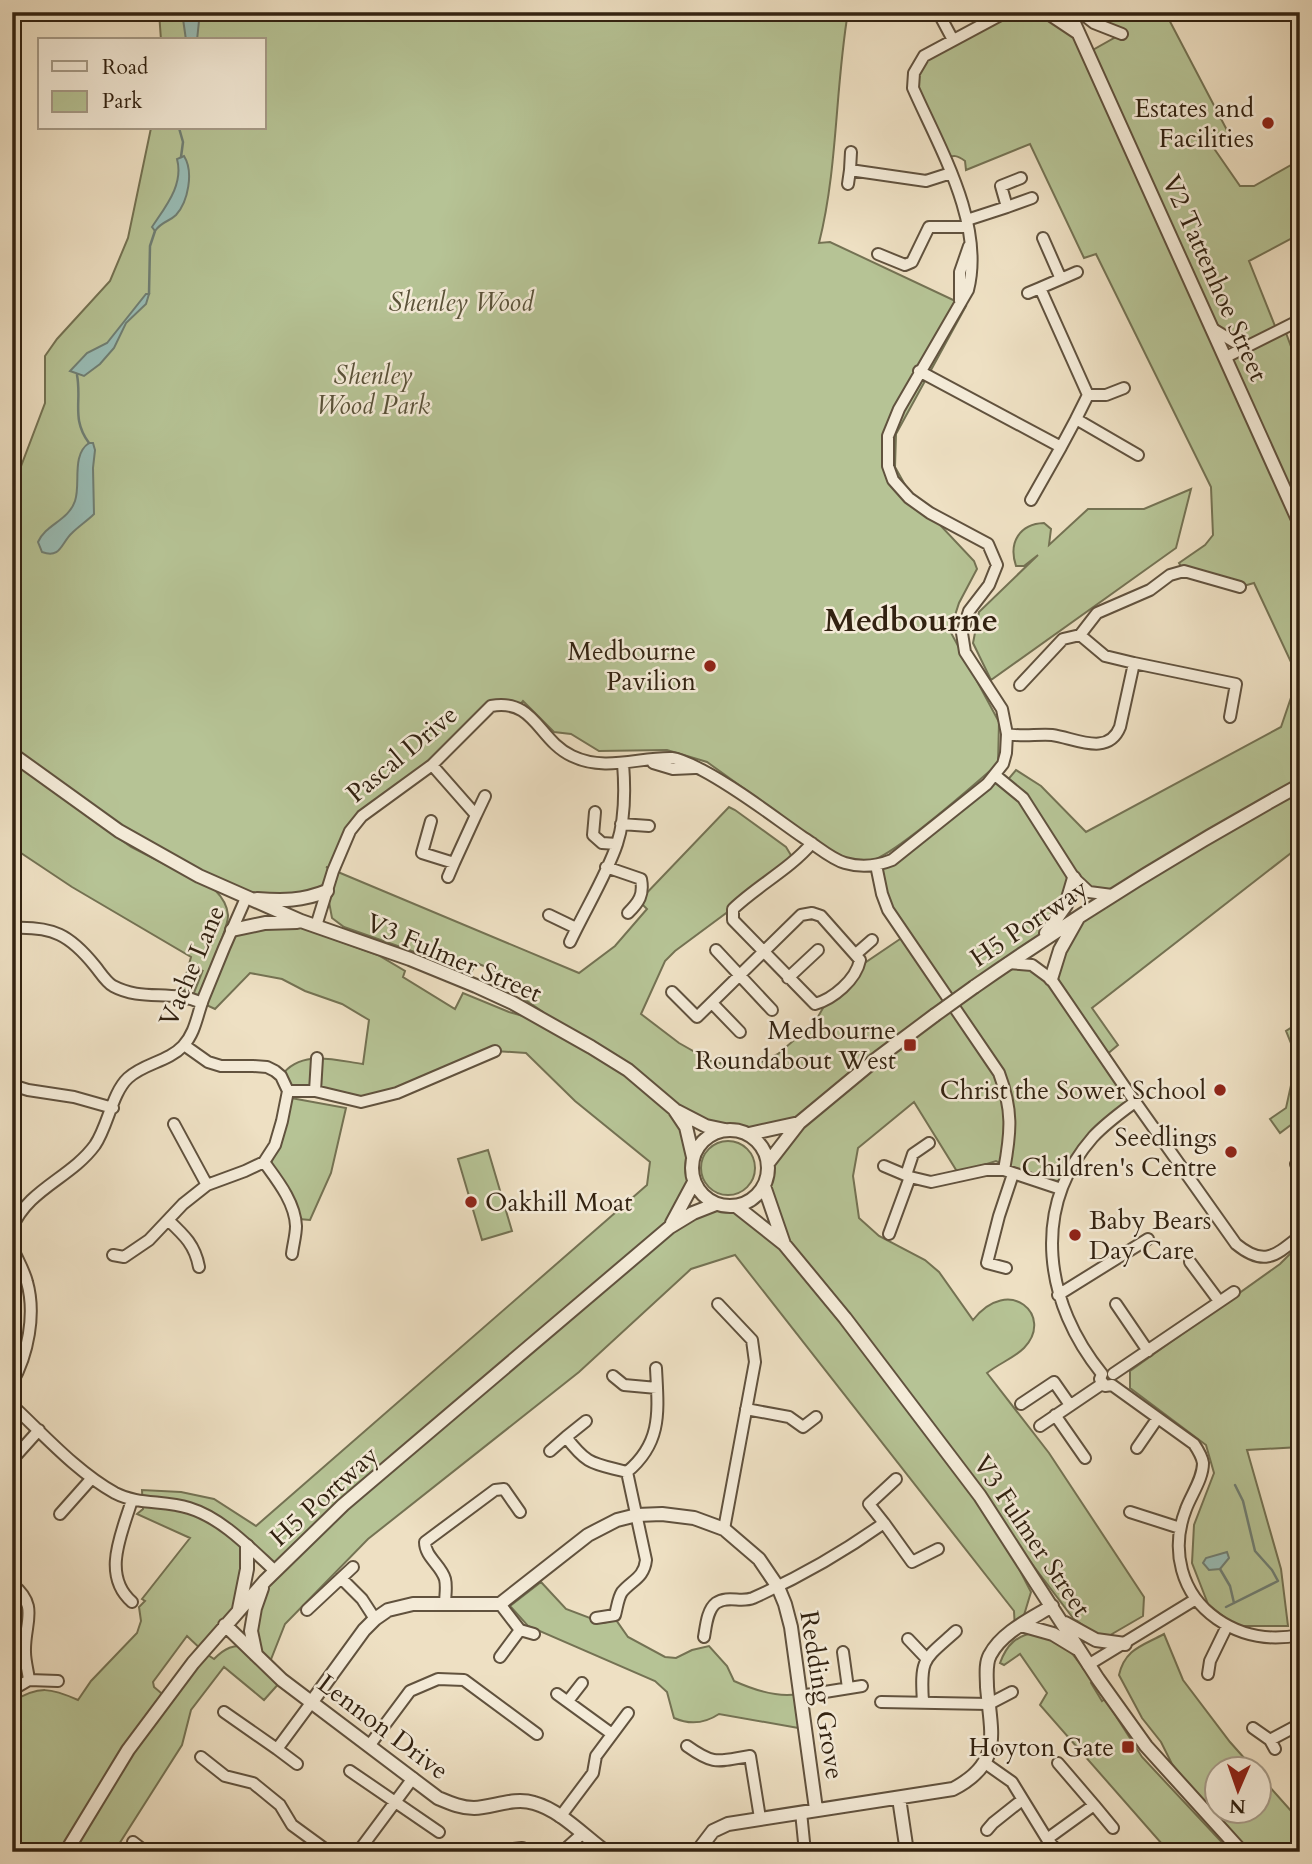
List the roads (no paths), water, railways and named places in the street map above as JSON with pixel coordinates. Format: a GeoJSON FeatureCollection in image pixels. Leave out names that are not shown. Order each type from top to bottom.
{"type":"FeatureCollection","features":[{"type":"Feature","properties":{"kind":"street"},"geometry":{"type":"LineString","coordinates":[[938,12],[953,40]]}},
{"type":"Feature","properties":{"kind":"street"},"geometry":{"type":"LineString","coordinates":[[987,1263],[1009,1172],[1011,1121],[1008,1097],[999,1073],[888,910],[876,865],[892,860],[995,775],[1006,753],[1007,734],[1002,709],[965,652],[962,633],[969,611],[989,585],[997,565],[988,544],[930,513],[909,498],[893,480],[888,466],[888,436],[919,371],[968,290],[972,275],[967,223],[957,186],[913,83],[918,64],[924,56],[1006,12]]}},
{"type":"Feature","properties":{"kind":"street"},"geometry":{"type":"LineString","coordinates":[[1046,12],[1080,35]]}},
{"type":"Feature","properties":{"kind":"street","name":"V2 Tattenhoe Street"},"geometry":{"type":"LineString","coordinates":[[1069,12],[1300,524]]}},
{"type":"Feature","properties":{"kind":"street"},"geometry":{"type":"LineString","coordinates":[[1080,12],[1094,23],[1122,34]]}},
{"type":"Feature","properties":{"kind":"street"},"geometry":{"type":"LineString","coordinates":[[848,184],[851,152]]}},
{"type":"Feature","properties":{"kind":"street"},"geometry":{"type":"LineString","coordinates":[[850,170],[926,181],[951,173]]}},
{"type":"Feature","properties":{"kind":"street"},"geometry":{"type":"LineString","coordinates":[[1007,207],[1001,186],[1021,178]]}},
{"type":"Feature","properties":{"kind":"street"},"geometry":{"type":"LineString","coordinates":[[878,254],[905,265],[912,262],[929,227],[967,223],[1032,198]]}},
{"type":"Feature","properties":{"kind":"street"},"geometry":{"type":"LineString","coordinates":[[1044,238],[1061,279]]}},
{"type":"Feature","properties":{"kind":"street"},"geometry":{"type":"LineString","coordinates":[[1028,293],[1077,272]]}},
{"type":"Feature","properties":{"kind":"street"},"geometry":{"type":"LineString","coordinates":[[1040,288],[1088,395]]}},
{"type":"Feature","properties":{"kind":"street"},"geometry":{"type":"LineString","coordinates":[[1226,357],[1300,320]]}},
{"type":"Feature","properties":{"kind":"street"},"geometry":{"type":"LineString","coordinates":[[1213,329],[1244,348]]}},
{"type":"Feature","properties":{"kind":"street"},"geometry":{"type":"LineString","coordinates":[[919,371],[1061,447]]}},
{"type":"Feature","properties":{"kind":"street"},"geometry":{"type":"LineString","coordinates":[[1088,395],[1106,395],[1124,388]]}},
{"type":"Feature","properties":{"kind":"street"},"geometry":{"type":"LineString","coordinates":[[1031,500],[1088,395]]}},
{"type":"Feature","properties":{"kind":"street"},"geometry":{"type":"LineString","coordinates":[[1076,419],[1138,455]]}},
{"type":"Feature","properties":{"kind":"street"},"geometry":{"type":"LineString","coordinates":[[1020,685],[1063,639],[1080,635],[1097,613],[1150,590],[1170,575],[1184,571],[1240,587]]}},
{"type":"Feature","properties":{"kind":"street"},"geometry":{"type":"LineString","coordinates":[[1080,635],[1105,656],[1236,684],[1230,717]]}},
{"type":"Feature","properties":{"kind":"street"},"geometry":{"type":"LineString","coordinates":[[1007,734],[1051,735],[1098,745],[1111,741],[1120,727],[1134,663]]}},
{"type":"Feature","properties":{"kind":"street","name":"Pascal Drive"},"geometry":{"type":"LineString","coordinates":[[316,926],[350,831],[362,816],[432,765],[491,706],[504,704],[518,707],[532,717],[552,744],[570,756],[592,763],[674,758],[698,768],[740,793],[843,863],[862,867],[876,865]]}},
{"type":"Feature","properties":{"kind":"street"},"geometry":{"type":"LineString","coordinates":[[12,754],[120,831],[199,876],[300,922]]}},
{"type":"Feature","properties":{"kind":"street"},"geometry":{"type":"LineString","coordinates":[[570,942],[617,844],[621,824],[623,763]]}},
{"type":"Feature","properties":{"kind":"street"},"geometry":{"type":"LineString","coordinates":[[432,765],[476,816]]}},
{"type":"Feature","properties":{"kind":"street"},"geometry":{"type":"LineString","coordinates":[[995,775],[1023,798],[1074,878],[1089,892],[1112,895]]}},
{"type":"Feature","properties":{"kind":"street","name":"H5 Portway"},"geometry":{"type":"LineString","coordinates":[[768,1163],[799,1123],[875,1060],[974,987],[1042,939],[1133,881],[1300,785]]}},
{"type":"Feature","properties":{"kind":"street"},"geometry":{"type":"LineString","coordinates":[[448,877],[485,796]]}},
{"type":"Feature","properties":{"kind":"street"},"geometry":{"type":"LineString","coordinates":[[595,812],[593,835],[602,843],[617,844]]}},
{"type":"Feature","properties":{"kind":"street"},"geometry":{"type":"LineString","coordinates":[[431,821],[420,858],[454,863]]}},
{"type":"Feature","properties":{"kind":"street"},"geometry":{"type":"LineString","coordinates":[[621,824],[649,826]]}},
{"type":"Feature","properties":{"kind":"street"},"geometry":{"type":"LineString","coordinates":[[672,992],[697,1017],[764,954],[801,915],[812,913],[821,916],[856,954],[860,960],[858,969],[828,1000],[815,1004],[764,954],[733,920],[733,909],[747,895],[795,862],[812,843]]}},
{"type":"Feature","properties":{"kind":"street"},"geometry":{"type":"LineString","coordinates":[[606,867],[641,880],[643,890],[639,901],[628,913]]}},
{"type":"Feature","properties":{"kind":"street"},"geometry":{"type":"LineString","coordinates":[[1042,939],[1066,905],[1074,878]]}},
{"type":"Feature","properties":{"kind":"street"},"geometry":{"type":"LineString","coordinates":[[246,898],[289,902],[309,899],[327,891]]}},
{"type":"Feature","properties":{"kind":"street","name":"Vache Lane"},"geometry":{"type":"LineString","coordinates":[[12,1228],[20,1211],[32,1198],[71,1169],[95,1145],[125,1081],[184,1045],[193,1032],[202,1003],[246,898]]}},
{"type":"Feature","properties":{"kind":"street"},"geometry":{"type":"LineString","coordinates":[[550,915],[576,928]]}},
{"type":"Feature","properties":{"kind":"street"},"geometry":{"type":"LineString","coordinates":[[1051,979],[1060,950],[1080,915]]}},
{"type":"Feature","properties":{"kind":"street"},"geometry":{"type":"LineString","coordinates":[[232,930],[265,923],[300,922]]}},
{"type":"Feature","properties":{"kind":"street","name":"V3 Fulmer Street"},"geometry":{"type":"LineString","coordinates":[[300,922],[447,974],[513,1003],[628,1070],[674,1109],[706,1126],[725,1130]]}},
{"type":"Feature","properties":{"kind":"street"},"geometry":{"type":"LineString","coordinates":[[12,928],[35,927],[52,930],[67,937],[110,984],[135,994],[187,996],[202,1003]]}},
{"type":"Feature","properties":{"kind":"street"},"geometry":{"type":"LineString","coordinates":[[856,954],[872,940]]}},
{"type":"Feature","properties":{"kind":"street"},"geometry":{"type":"LineString","coordinates":[[716,950],[772,1010]]}},
{"type":"Feature","properties":{"kind":"street"},"geometry":{"type":"LineString","coordinates":[[788,978],[818,950]]}},
{"type":"Feature","properties":{"kind":"street"},"geometry":{"type":"LineString","coordinates":[[1008,963],[1032,965],[1051,979],[1237,1244],[1251,1256],[1267,1258],[1300,1236]]}},
{"type":"Feature","properties":{"kind":"street"},"geometry":{"type":"LineString","coordinates":[[712,1003],[740,1032]]}},
{"type":"Feature","properties":{"kind":"street"},"geometry":{"type":"LineString","coordinates":[[128,1269],[119,1256],[149,1240],[207,1185],[264,1162],[275,1145],[288,1091],[281,1076],[267,1067],[221,1066],[208,1062],[184,1045]]}},
{"type":"Feature","properties":{"kind":"street"},"geometry":{"type":"LineString","coordinates":[[288,1091],[315,1091],[361,1102],[397,1093],[495,1051]]}},
{"type":"Feature","properties":{"kind":"street"},"geometry":{"type":"LineString","coordinates":[[315,1091],[317,1058]]}},
{"type":"Feature","properties":{"kind":"street"},"geometry":{"type":"LineString","coordinates":[[12,1085],[113,1108]]}},
{"type":"Feature","properties":{"kind":"street"},"geometry":{"type":"LineString","coordinates":[[1135,1102],[1106,1124],[1093,1138],[1061,1189],[1053,1231],[1052,1254],[1058,1295],[1078,1341],[1107,1379],[1157,1419],[1194,1444],[1203,1465],[1181,1528],[1178,1559],[1185,1580],[1196,1599],[1205,1611],[1227,1626],[1250,1636],[1278,1639],[1300,1635]]}},
{"type":"Feature","properties":{"kind":"street","name":"V3 Fulmer Street"},"geometry":{"type":"LineString","coordinates":[[674,1109],[685,1127],[693,1157]]}},
{"type":"Feature","properties":{"kind":"street","name":"H5 Portway"},"geometry":{"type":"LineString","coordinates":[[749,1134],[799,1123]]}},
{"type":"Feature","properties":{"kind":"street"},"geometry":{"type":"LineString","coordinates":[[174,1124],[207,1185]]}},
{"type":"Feature","properties":{"kind":"street"},"geometry":{"type":"LineString","coordinates":[[725,1130],[749,1134],[765,1152],[768,1163],[764,1186],[757,1195],[736,1206],[716,1203],[707,1198],[694,1182],[692,1171],[693,1157],[705,1139],[725,1130]]}},
{"type":"Feature","properties":{"kind":"street"},"geometry":{"type":"LineString","coordinates":[[889,1234],[913,1154],[929,1143]]}},
{"type":"Feature","properties":{"kind":"street"},"geometry":{"type":"LineString","coordinates":[[264,1162],[281,1184],[292,1209],[296,1225],[292,1254]]}},
{"type":"Feature","properties":{"kind":"street"},"geometry":{"type":"LineString","coordinates":[[884,1166],[931,1182],[986,1170],[1009,1172],[1061,1189]]}},
{"type":"Feature","properties":{"kind":"street","name":"H5 Portway"},"geometry":{"type":"LineString","coordinates":[[670,1227],[694,1182]]}},
{"type":"Feature","properties":{"kind":"street","name":"V3 Fulmer Street"},"geometry":{"type":"LineString","coordinates":[[764,1186],[784,1244]]}},
{"type":"Feature","properties":{"kind":"street","name":"H5 Portway"},"geometry":{"type":"LineString","coordinates":[[66,1852],[128,1750],[193,1663],[275,1571],[343,1505],[670,1227],[716,1203]]}},
{"type":"Feature","properties":{"kind":"street","name":"V3 Fulmer Street"},"geometry":{"type":"LineString","coordinates":[[736,1206],[784,1244],[903,1392],[980,1496],[1116,1706],[1155,1756],[1242,1852]]}},
{"type":"Feature","properties":{"kind":"street"},"geometry":{"type":"LineString","coordinates":[[168,1220],[190,1241],[199,1267]]}},
{"type":"Feature","properties":{"kind":"street"},"geometry":{"type":"LineString","coordinates":[[1058,1295],[1148,1239]]}},
{"type":"Feature","properties":{"kind":"street"},"geometry":{"type":"LineString","coordinates":[[12,1247],[27,1281],[31,1304],[22,1362],[12,1382]]}},
{"type":"Feature","properties":{"kind":"street"},"geometry":{"type":"LineString","coordinates":[[1190,1262],[1219,1301]]}},
{"type":"Feature","properties":{"kind":"street"},"geometry":{"type":"LineString","coordinates":[[976,1268],[987,1263],[1006,1268]]}},
{"type":"Feature","properties":{"kind":"street"},"geometry":{"type":"LineString","coordinates":[[1040,1426],[1234,1292]]}},
{"type":"Feature","properties":{"kind":"street"},"geometry":{"type":"LineString","coordinates":[[718,1304],[752,1340],[755,1362],[724,1528]]}},
{"type":"Feature","properties":{"kind":"street"},"geometry":{"type":"LineString","coordinates":[[1116,1304],[1148,1351]]}},
{"type":"Feature","properties":{"kind":"street"},"geometry":{"type":"LineString","coordinates":[[627,1472],[654,1438],[656,1367]]}},
{"type":"Feature","properties":{"kind":"street"},"geometry":{"type":"LineString","coordinates":[[613,1376],[624,1385],[657,1388]]}},
{"type":"Feature","properties":{"kind":"street"},"geometry":{"type":"LineString","coordinates":[[1021,1404],[1051,1378],[1070,1405]]}},
{"type":"Feature","properties":{"kind":"street"},"geometry":{"type":"LineString","coordinates":[[12,1405],[92,1478],[132,1500],[188,1507],[214,1518],[275,1571]]}},
{"type":"Feature","properties":{"kind":"street"},"geometry":{"type":"LineString","coordinates":[[746,1409],[789,1417],[803,1427],[816,1417]]}},
{"type":"Feature","properties":{"kind":"street"},"geometry":{"type":"LineString","coordinates":[[1055,1415],[1085,1458]]}},
{"type":"Feature","properties":{"kind":"street"},"geometry":{"type":"LineString","coordinates":[[1137,1448],[1157,1419]]}},
{"type":"Feature","properties":{"kind":"street"},"geometry":{"type":"LineString","coordinates":[[550,1451],[586,1421]]}},
{"type":"Feature","properties":{"kind":"street"},"geometry":{"type":"LineString","coordinates":[[12,1460],[39,1430]]}},
{"type":"Feature","properties":{"kind":"street"},"geometry":{"type":"LineString","coordinates":[[566,1437],[581,1457],[627,1472]]}},
{"type":"Feature","properties":{"kind":"street"},"geometry":{"type":"LineString","coordinates":[[596,1618],[615,1615],[622,1593],[641,1576],[645,1567],[627,1472]]}},
{"type":"Feature","properties":{"kind":"street"},"geometry":{"type":"LineString","coordinates":[[60,1514],[92,1478]]}},
{"type":"Feature","properties":{"kind":"street"},"geometry":{"type":"LineString","coordinates":[[896,1479],[869,1503],[912,1562],[938,1549]]}},
{"type":"Feature","properties":{"kind":"street"},"geometry":{"type":"LineString","coordinates":[[445,1604],[446,1582],[425,1549],[425,1542],[495,1490],[504,1489],[520,1512]]}},
{"type":"Feature","properties":{"kind":"street"},"geometry":{"type":"LineString","coordinates":[[132,1500],[115,1565],[121,1590],[132,1602]]}},
{"type":"Feature","properties":{"kind":"street"},"geometry":{"type":"LineString","coordinates":[[1130,1512],[1181,1528]]}},
{"type":"Feature","properties":{"kind":"street","name":"Redding Grove"},"geometry":{"type":"LineString","coordinates":[[500,1604],[588,1535],[617,1520],[637,1515],[662,1514],[694,1518],[724,1528],[759,1559],[778,1587],[785,1604],[791,1627],[816,1809]]}},
{"type":"Feature","properties":{"kind":"street"},"geometry":{"type":"LineString","coordinates":[[704,1637],[713,1605],[724,1599],[747,1600],[778,1587],[841,1554],[884,1523]]}},
{"type":"Feature","properties":{"kind":"street"},"geometry":{"type":"LineString","coordinates":[[239,1609],[247,1569],[247,1546]]}},
{"type":"Feature","properties":{"kind":"street"},"geometry":{"type":"LineString","coordinates":[[307,1610],[353,1567]]}},
{"type":"Feature","properties":{"kind":"street"},"geometry":{"type":"LineString","coordinates":[[341,1578],[362,1599],[375,1619]]}},
{"type":"Feature","properties":{"kind":"street"},"geometry":{"type":"LineString","coordinates":[[256,1655],[251,1631],[255,1608],[265,1581]]}},
{"type":"Feature","properties":{"kind":"street"},"geometry":{"type":"LineString","coordinates":[[12,1584],[21,1591],[29,1604],[25,1652],[29,1680]]}},
{"type":"Feature","properties":{"kind":"street"},"geometry":{"type":"LineString","coordinates":[[1088,1665],[1196,1599]]}},
{"type":"Feature","properties":{"kind":"street"},"geometry":{"type":"LineString","coordinates":[[277,1749],[364,1630],[388,1611],[413,1604],[500,1604],[520,1630],[534,1634]]}},
{"type":"Feature","properties":{"kind":"street"},"geometry":{"type":"LineString","coordinates":[[697,1852],[713,1831],[728,1824],[953,1789],[976,1775],[985,1763],[992,1745],[988,1658],[999,1641],[1052,1606]]}},
{"type":"Feature","properties":{"kind":"street"},"geometry":{"type":"LineString","coordinates":[[1062,1621],[1096,1640],[1125,1644]]}},
{"type":"Feature","properties":{"kind":"street","name":"Lennon Drive"},"geometry":{"type":"LineString","coordinates":[[225,1625],[282,1680],[438,1798],[459,1807],[475,1808],[515,1801],[533,1802],[560,1817],[606,1852]]}},
{"type":"Feature","properties":{"kind":"street"},"geometry":{"type":"LineString","coordinates":[[1021,1625],[1053,1634],[1080,1650]]}},
{"type":"Feature","properties":{"kind":"street"},"geometry":{"type":"LineString","coordinates":[[1208,1675],[1210,1661],[1227,1626]]}},
{"type":"Feature","properties":{"kind":"street"},"geometry":{"type":"LineString","coordinates":[[500,1657],[520,1630]]}},
{"type":"Feature","properties":{"kind":"street"},"geometry":{"type":"LineString","coordinates":[[923,1702],[921,1673],[926,1658],[956,1631]]}},
{"type":"Feature","properties":{"kind":"street"},"geometry":{"type":"LineString","coordinates":[[908,1639],[926,1658]]}},
{"type":"Feature","properties":{"kind":"street"},"geometry":{"type":"LineString","coordinates":[[843,1652],[848,1688]]}},
{"type":"Feature","properties":{"kind":"street"},"geometry":{"type":"LineString","coordinates":[[369,1745],[410,1691],[438,1679],[464,1680],[537,1734]]}},
{"type":"Feature","properties":{"kind":"street"},"geometry":{"type":"LineString","coordinates":[[12,1690],[29,1680],[58,1681]]}},
{"type":"Feature","properties":{"kind":"street"},"geometry":{"type":"LineString","coordinates":[[568,1701],[582,1682]]}},
{"type":"Feature","properties":{"kind":"street"},"geometry":{"type":"LineString","coordinates":[[800,1696],[862,1686]]}},
{"type":"Feature","properties":{"kind":"street"},"geometry":{"type":"LineString","coordinates":[[881,1702],[989,1704],[1012,1692]]}},
{"type":"Feature","properties":{"kind":"street"},"geometry":{"type":"LineString","coordinates":[[557,1694],[612,1734]]}},
{"type":"Feature","properties":{"kind":"street"},"geometry":{"type":"LineString","coordinates":[[224,1712],[297,1765]]}},
{"type":"Feature","properties":{"kind":"street"},"geometry":{"type":"LineString","coordinates":[[560,1817],[593,1773],[597,1756],[628,1713]]}},
{"type":"Feature","properties":{"kind":"street"},"geometry":{"type":"LineString","coordinates":[[1253,1728],[1273,1745],[1300,1724]]}},
{"type":"Feature","properties":{"kind":"street"},"geometry":{"type":"LineString","coordinates":[[687,1746],[715,1762],[756,1755],[760,1818]]}},
{"type":"Feature","properties":{"kind":"street"},"geometry":{"type":"LineString","coordinates":[[201,1757],[225,1776],[254,1783],[280,1805],[292,1825],[329,1852]]}},
{"type":"Feature","properties":{"kind":"street"},"geometry":{"type":"LineString","coordinates":[[985,1763],[1012,1782],[1058,1852]]}},
{"type":"Feature","properties":{"kind":"street"},"geometry":{"type":"LineString","coordinates":[[1058,1763],[1113,1828]]}},
{"type":"Feature","properties":{"kind":"street"},"geometry":{"type":"LineString","coordinates":[[351,1772],[439,1832]]}},
{"type":"Feature","properties":{"kind":"street"},"geometry":{"type":"LineString","coordinates":[[358,1852],[413,1778]]}},
{"type":"Feature","properties":{"kind":"street"},"geometry":{"type":"LineString","coordinates":[[899,1798],[907,1852]]}},
{"type":"Feature","properties":{"kind":"street"},"geometry":{"type":"LineString","coordinates":[[987,1830],[1022,1800]]}},
{"type":"Feature","properties":{"kind":"street"},"geometry":{"type":"LineString","coordinates":[[1047,1839],[1094,1805]]}},
{"type":"Feature","properties":{"kind":"street"},"geometry":{"type":"LineString","coordinates":[[801,1812],[805,1852]]}},
{"type":"Feature","properties":{"kind":"street"},"geometry":{"type":"LineString","coordinates":[[562,1852],[582,1834]]}},
{"type":"Feature","properties":{"kind":"street"},"geometry":{"type":"LineString","coordinates":[[134,1842],[146,1852]]}},
{"type":"Feature","properties":{"kind":"street"},"geometry":{"type":"LineString","coordinates":[[487,1852],[522,1848],[534,1852]]}},
{"type":"Feature","properties":{"kind":"water"},"geometry":{"type":"Polygon","coordinates":[[[182,12],[197,12],[197,38],[186,38],[182,12]]]}},
{"type":"Feature","properties":{"kind":"water"},"geometry":{"type":"Polygon","coordinates":[[[184,156],[189,178],[184,203],[176,215],[155,231],[152,227],[176,187],[177,159],[184,156]]]}},
{"type":"Feature","properties":{"kind":"water"},"geometry":{"type":"Polygon","coordinates":[[[146,294],[149,294],[146,304],[126,323],[114,348],[100,364],[84,376],[70,371],[87,353],[107,343],[146,294]]]}},
{"type":"Feature","properties":{"kind":"water"},"geometry":{"type":"Polygon","coordinates":[[[93,443],[95,450],[94,514],[68,537],[57,552],[42,552],[38,542],[42,536],[72,508],[77,494],[78,462],[83,448],[93,443]]]}},
{"type":"Feature","properties":{"kind":"water"},"geometry":{"type":"Polygon","coordinates":[[[1227,1552],[1229,1558],[1220,1569],[1209,1570],[1203,1563],[1206,1558],[1227,1552]]]}},
{"type":"Feature","properties":{"kind":"waterway"},"geometry":{"type":"LineString","coordinates":[[180,130],[183,142],[181,157]]}},
{"type":"Feature","properties":{"kind":"waterway"},"geometry":{"type":"LineString","coordinates":[[149,294],[150,246],[155,231]]}},
{"type":"Feature","properties":{"kind":"waterway"},"geometry":{"type":"LineString","coordinates":[[77,375],[80,426],[89,443]]}},
{"type":"Feature","properties":{"kind":"waterway"},"geometry":{"type":"LineString","coordinates":[[1226,1607],[1278,1581],[1255,1551],[1243,1501],[1235,1485]]}},
{"type":"Feature","properties":{"kind":"waterway"},"geometry":{"type":"LineString","coordinates":[[1220,1569],[1230,1586],[1234,1603]]}},
{"type":"Feature","properties":{"kind":"place","name":"Estates and Facilities"},"geometry":{"type":"Point","coordinates":[1268,123]}},
{"type":"Feature","properties":{"kind":"place","name":"Medbourne Pavilion"},"geometry":{"type":"Point","coordinates":[710,666]}},
{"type":"Feature","properties":{"kind":"place","name":"Medbourne Roundabout West"},"geometry":{"type":"Point","coordinates":[910,1045]}},
{"type":"Feature","properties":{"kind":"place","name":"Christ the Sower School"},"geometry":{"type":"Point","coordinates":[1220,1090]}},
{"type":"Feature","properties":{"kind":"place","name":"Seedlings Children's Centre"},"geometry":{"type":"Point","coordinates":[1231,1152]}},
{"type":"Feature","properties":{"kind":"place","name":"Oakhill Moat"},"geometry":{"type":"Point","coordinates":[471,1202]}},
{"type":"Feature","properties":{"kind":"place","name":"Baby Bears Day Care"},"geometry":{"type":"Point","coordinates":[1075,1235]}},
{"type":"Feature","properties":{"kind":"place","name":"Hoyton Gate"},"geometry":{"type":"Point","coordinates":[1128,1747]}},
{"type":"Feature","properties":{"kind":"district","name":"Medbourne"},"geometry":{"type":"Point","coordinates":[911,620]}},
{"type":"Feature","properties":{"kind":"park label","name":"Shenley Wood"},"geometry":{"type":"Point","coordinates":[461,302]}},
{"type":"Feature","properties":{"kind":"park label","name":"Shenley Wood Park"},"geometry":{"type":"Point","coordinates":[373,390]}}]}
